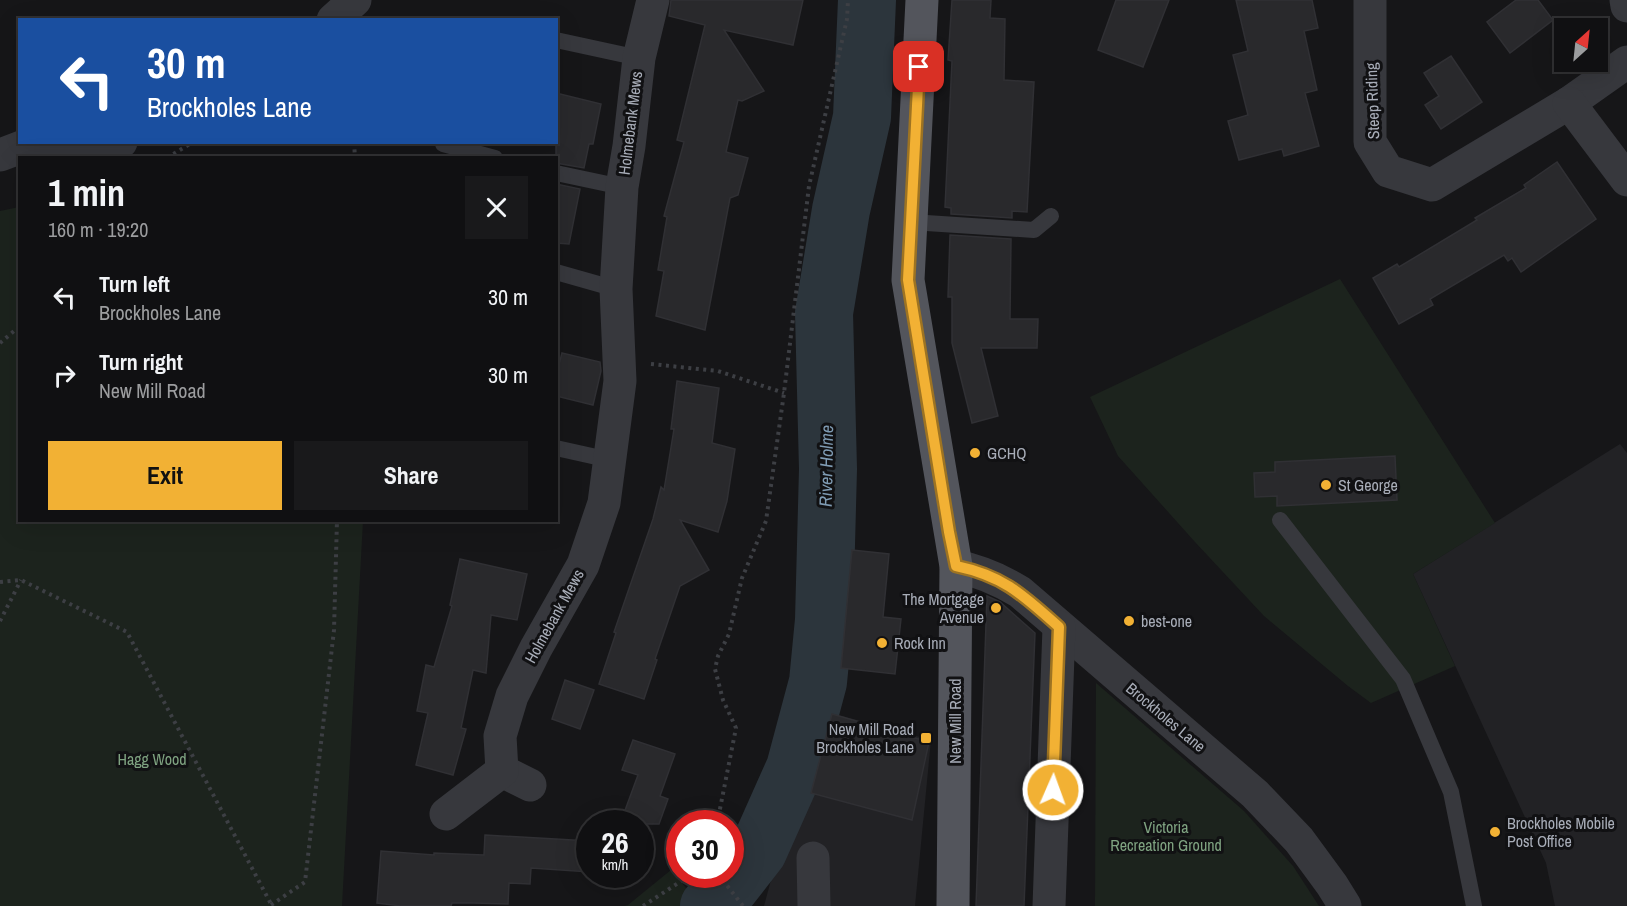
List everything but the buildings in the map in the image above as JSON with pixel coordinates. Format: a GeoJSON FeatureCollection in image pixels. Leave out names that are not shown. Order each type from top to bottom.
{"type":"FeatureCollection","features":[{"type":"Feature","properties":{"kind":"main road","name":"New Mill Road"},"geometry":{"type":"LineString","coordinates":[[922,0],[908,280],[956,566],[953,906]]}},
{"type":"Feature","properties":{"kind":"street","name":"Holmebank Mews"},"geometry":{"type":"LineString","coordinates":[[446,814],[516,778],[500,736],[512,696],[583,565],[604,503],[620,381],[616,289],[622,187],[639,58],[653,0]]}},
{"type":"Feature","properties":{"kind":"street","name":"Steep Riding"},"geometry":{"type":"LineString","coordinates":[[1370,0],[1370,142],[1388,171],[1432,185],[1569,103],[1627,62]]}},
{"type":"Feature","properties":{"kind":"street"},"geometry":{"type":"LineString","coordinates":[[1626,0],[1627,6]]}},
{"type":"Feature","properties":{"kind":"street"},"geometry":{"type":"LineString","coordinates":[[1569,103],[1627,180]]}},
{"type":"Feature","properties":{"kind":"street"},"geometry":{"type":"LineString","coordinates":[[0,155],[24,146],[72,144]]}},
{"type":"Feature","properties":{"kind":"street","name":"Brockholes Lane"},"geometry":{"type":"LineString","coordinates":[[956,566],[999,579],[1020,592],[1255,794],[1299,840],[1345,906]]}},
{"type":"Feature","properties":{"kind":"street"},"geometry":{"type":"LineString","coordinates":[[1049,906],[1059,627]]}},
{"type":"Feature","properties":{"kind":"street"},"geometry":{"type":"LineString","coordinates":[[813,858],[814,906]]}},
{"type":"Feature","properties":{"kind":"lane","name":"Holmebank Mews"},"geometry":{"type":"LineString","coordinates":[[558,40],[639,58]]}},
{"type":"Feature","properties":{"kind":"lane"},"geometry":{"type":"LineString","coordinates":[[443,144],[488,156]]}},
{"type":"Feature","properties":{"kind":"lane","name":"Holmebank Mews"},"geometry":{"type":"LineString","coordinates":[[558,174],[622,187]]}},
{"type":"Feature","properties":{"kind":"lane"},"geometry":{"type":"LineString","coordinates":[[911,222],[1034,230],[1051,216]]}},
{"type":"Feature","properties":{"kind":"lane"},"geometry":{"type":"LineString","coordinates":[[558,273],[616,289]]}},
{"type":"Feature","properties":{"kind":"lane"},"geometry":{"type":"LineString","coordinates":[[558,448],[610,460]]}},
{"type":"Feature","properties":{"kind":"lane"},"geometry":{"type":"LineString","coordinates":[[1280,520],[1403,679],[1451,792],[1474,906]]}},
{"type":"Feature","properties":{"kind":"path"},"geometry":{"type":"LineString","coordinates":[[720,810],[736,728],[723,700],[715,669],[718,656],[729,634],[742,578],[766,521],[809,186],[847,19],[848,0]]}},
{"type":"Feature","properties":{"kind":"path"},"geometry":{"type":"LineString","coordinates":[[170,156],[190,144]]}},
{"type":"Feature","properties":{"kind":"path"},"geometry":{"type":"LineString","coordinates":[[0,344],[18,328]]}},
{"type":"Feature","properties":{"kind":"path"},"geometry":{"type":"LineString","coordinates":[[620,360],[718,371],[784,393]]}},
{"type":"Feature","properties":{"kind":"path"},"geometry":{"type":"LineString","coordinates":[[0,582],[21,580],[127,632],[271,905],[305,882],[334,630],[338,522]]}},
{"type":"Feature","properties":{"kind":"path"},"geometry":{"type":"LineString","coordinates":[[0,621],[21,580]]}},
{"type":"Feature","properties":{"kind":"path"},"geometry":{"type":"LineString","coordinates":[[643,906],[671,888]]}},
{"type":"Feature","properties":{"kind":"path"},"geometry":{"type":"LineString","coordinates":[[729,888],[743,906]]}},
{"type":"Feature","properties":{"kind":"shaded area"},"geometry":{"type":"Polygon","coordinates":[[[1620,444],[1627,453],[1627,906],[1555,906],[1546,863],[1413,574],[1620,444]]]}},
{"type":"Feature","properties":{"kind":"shaded area"},"geometry":{"type":"Polygon","coordinates":[[[831,713],[931,740],[915,906],[764,906],[771,880],[805,797],[831,713]]]}},
{"type":"Feature","properties":{"kind":"green space","name":"Hagg Wood"},"geometry":{"type":"Polygon","coordinates":[[[18,207],[18,522],[363,522],[342,906],[0,906],[0,211],[18,207]]]}},
{"type":"Feature","properties":{"kind":"green space"},"geometry":{"type":"Polygon","coordinates":[[[1340,279],[1495,523],[1413,574],[1455,666],[1371,703],[1264,616],[1195,542],[1118,456],[1090,397],[1340,279]]]}},
{"type":"Feature","properties":{"kind":"green space","name":"Victoria Recreation Ground"},"geometry":{"type":"Polygon","coordinates":[[[1096,683],[1244,811],[1293,866],[1319,906],[1095,906],[1096,683]]]}},
{"type":"Feature","properties":{"kind":"green space"},"geometry":{"type":"Polygon","coordinates":[[[666,874],[666,888],[686,888],[701,906],[624,906],[649,888],[654,888],[654,884],[666,874]]]}},
{"type":"Feature","properties":{"kind":"waterway","name":"River Holme"},"geometry":{"type":"LineString","coordinates":[[709,906],[722,897],[758,851],[795,768],[818,682],[824,620],[828,469],[824,313],[841,210],[862,117],[867,0]]}},
{"type":"Feature","properties":{"kind":"place","name":"GCHQ"},"geometry":{"type":"Point","coordinates":[975,453]}},
{"type":"Feature","properties":{"kind":"place","name":"St George"},"geometry":{"type":"Point","coordinates":[1326,485]}},
{"type":"Feature","properties":{"kind":"place","name":"The Mortgage Avenue"},"geometry":{"type":"Point","coordinates":[996,608]}},
{"type":"Feature","properties":{"kind":"place","name":"best-one"},"geometry":{"type":"Point","coordinates":[1129,621]}},
{"type":"Feature","properties":{"kind":"place","name":"Rock Inn"},"geometry":{"type":"Point","coordinates":[882,643]}},
{"type":"Feature","properties":{"kind":"place","name":"New Mill Road Brockholes Lane"},"geometry":{"type":"Point","coordinates":[926,738]}},
{"type":"Feature","properties":{"kind":"place","name":"Brockholes Mobile Post Office"},"geometry":{"type":"Point","coordinates":[1495,832]}},
{"type":"Feature","properties":{"kind":"route"},"geometry":{"type":"LineString","coordinates":[[919,67],[908,280],[949,532],[956,566],[999,579],[1020,592],[1059,627],[1053,790]]}}]}
